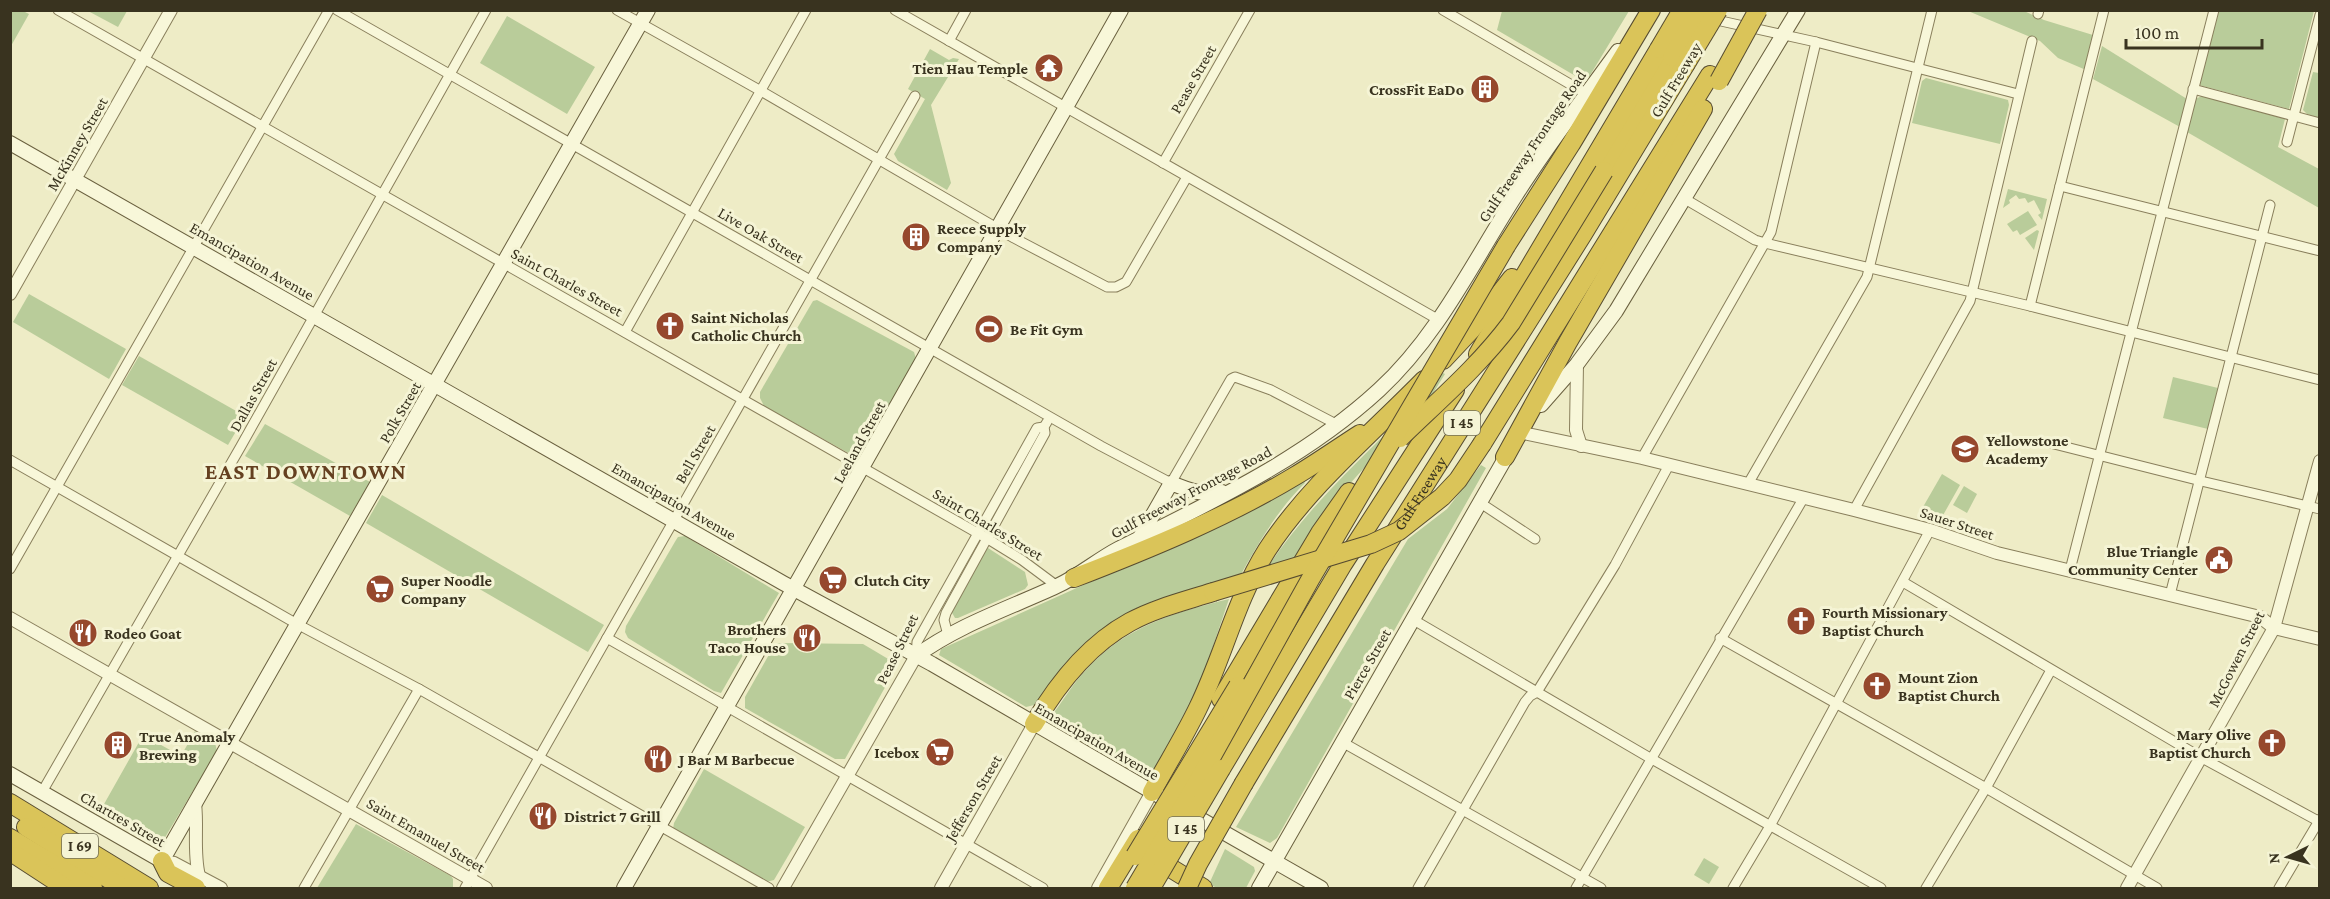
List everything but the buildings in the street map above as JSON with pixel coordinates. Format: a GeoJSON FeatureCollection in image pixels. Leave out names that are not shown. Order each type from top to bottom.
{"type":"FeatureCollection","features":[{"type":"Feature","properties":{"kind":"highway"},"geometry":{"type":"LineString","coordinates":[[1135,888],[1197,783],[1311,578],[1506,246],[1571,144],[1649,10]]}},
{"type":"Feature","properties":{"kind":"highway","name":"Gulf Freeway"},"geometry":{"type":"LineString","coordinates":[[1186,888],[1244,783],[1375,564],[1583,234],[1672,57],[1682,10]]}},
{"type":"Feature","properties":{"kind":"highway","name":"Gulf Freeway"},"geometry":{"type":"LineString","coordinates":[[1157,795],[1349,492],[1370,468],[1482,359],[1511,323],[1700,10]]}},
{"type":"Feature","properties":{"kind":"highway","name":"Gulf Freeway"},"geometry":{"type":"LineString","coordinates":[[1151,888],[1343,564],[1489,336],[1545,240],[1672,57],[1718,10]]}},
{"type":"Feature","properties":{"kind":"highway"},"geometry":{"type":"LineString","coordinates":[[1505,457],[1714,78],[1749,10]]}},
{"type":"Feature","properties":{"kind":"highway"},"geometry":{"type":"LineString","coordinates":[[1034,724],[1053,692],[1088,652],[1131,621],[1166,606],[1371,544],[1399,531],[1442,497],[1458,480],[1482,444],[1758,10]]}},
{"type":"Feature","properties":{"kind":"highway"},"geometry":{"type":"LineString","coordinates":[[1108,888],[1139,836],[1198,708],[1246,586],[1268,550],[1286,524],[1308,499],[1473,329],[1545,240]]}},
{"type":"Feature","properties":{"kind":"highway"},"geometry":{"type":"LineString","coordinates":[[1074,578],[1134,555],[1275,487],[1394,410]]}},
{"type":"Feature","properties":{"kind":"highway"},"geometry":{"type":"LineString","coordinates":[[1116,888],[1187,766],[1272,631],[1311,578]]}},
{"type":"Feature","properties":{"kind":"highway"},"geometry":{"type":"LineString","coordinates":[[1198,888],[1244,783]]}},
{"type":"Feature","properties":{"kind":"highway","name":"I 69"},"geometry":{"type":"LineString","coordinates":[[10,803],[149,888]]}},
{"type":"Feature","properties":{"kind":"highway"},"geometry":{"type":"LineString","coordinates":[[10,817],[123,888]]}},
{"type":"Feature","properties":{"kind":"highway"},"geometry":{"type":"LineString","coordinates":[[1139,836],[1142,850],[1203,888]]}},
{"type":"Feature","properties":{"kind":"highway","name":"I 69"},"geometry":{"type":"LineString","coordinates":[[10,838],[93,888]]}},
{"type":"Feature","properties":{"kind":"highway"},"geometry":{"type":"LineString","coordinates":[[10,852],[66,888]]}},
{"type":"Feature","properties":{"kind":"highway"},"geometry":{"type":"LineString","coordinates":[[162,861],[168,873],[197,882]]}},
{"type":"Feature","properties":{"kind":"main road","name":"Polk Street"},"geometry":{"type":"LineString","coordinates":[[162,861],[648,10]]}},
{"type":"Feature","properties":{"kind":"main road","name":"Leeland Street"},"geometry":{"type":"LineString","coordinates":[[624,888],[1067,108],[1120,10]]}},
{"type":"Feature","properties":{"kind":"main road","name":"Gulf Freeway Frontage Road"},"geometry":{"type":"LineString","coordinates":[[916,656],[948,635],[1074,578],[1112,552],[1239,488],[1281,463],[1377,392],[1400,369],[1439,320],[1517,193],[1649,10]]}},
{"type":"Feature","properties":{"kind":"main road"},"geometry":{"type":"LineString","coordinates":[[1505,457],[1549,394],[1577,364],[1616,311],[1798,10]]}},
{"type":"Feature","properties":{"kind":"main road","name":"Emancipation Avenue"},"geometry":{"type":"LineString","coordinates":[[10,142],[1321,888]]}},
{"type":"Feature","properties":{"kind":"main road","name":"Pierce Street"},"geometry":{"type":"LineString","coordinates":[[1259,888],[1505,457]]}},
{"type":"Feature","properties":{"kind":"main road"},"geometry":{"type":"LineString","coordinates":[[1139,538],[1171,483],[1211,494],[1239,488]]}},
{"type":"Feature","properties":{"kind":"main road","name":"Chartres Street"},"geometry":{"type":"LineString","coordinates":[[10,774],[162,861]]}},
{"type":"Feature","properties":{"kind":"street","name":"Saint Charles Street"},"geometry":{"type":"LineString","coordinates":[[58,10],[978,533],[1022,560],[1057,586]]}},
{"type":"Feature","properties":{"kind":"street","name":"McKinney Street"},"geometry":{"type":"LineString","coordinates":[[10,294],[171,10]]}},
{"type":"Feature","properties":{"kind":"street"},"geometry":{"type":"LineString","coordinates":[[10,569],[329,10]]}},
{"type":"Feature","properties":{"kind":"street","name":"Live Oak Street"},"geometry":{"type":"LineString","coordinates":[[338,10],[1050,417],[1171,483]]}},
{"type":"Feature","properties":{"kind":"street","name":"Dallas Street"},"geometry":{"type":"LineString","coordinates":[[42,792],[315,316],[486,10]]}},
{"type":"Feature","properties":{"kind":"street"},"geometry":{"type":"LineString","coordinates":[[617,10],[1098,284],[1116,286],[1126,282],[1187,177]]}},
{"type":"Feature","properties":{"kind":"street"},"geometry":{"type":"LineString","coordinates":[[625,332],[806,10]]}},
{"type":"Feature","properties":{"kind":"street"},"geometry":{"type":"LineString","coordinates":[[895,10],[1439,320]]}},
{"type":"Feature","properties":{"kind":"street"},"geometry":{"type":"LineString","coordinates":[[949,41],[966,10]]}},
{"type":"Feature","properties":{"kind":"street","name":"Pease Street"},"geometry":{"type":"LineString","coordinates":[[1163,163],[1250,10]]}},
{"type":"Feature","properties":{"kind":"street"},"geometry":{"type":"LineString","coordinates":[[1443,10],[1587,94]]}},
{"type":"Feature","properties":{"kind":"street"},"geometry":{"type":"LineString","coordinates":[[1677,10],[1816,42],[2018,94]]}},
{"type":"Feature","properties":{"kind":"street"},"geometry":{"type":"LineString","coordinates":[[1748,484],[1867,277],[1932,10]]}},
{"type":"Feature","properties":{"kind":"street"},"geometry":{"type":"LineString","coordinates":[[2030,306],[2104,10]]}},
{"type":"Feature","properties":{"kind":"street"},"geometry":{"type":"LineString","coordinates":[[2070,570],[2214,10]]}},
{"type":"Feature","properties":{"kind":"street"},"geometry":{"type":"LineString","coordinates":[[2287,142],[2319,15]]}},
{"type":"Feature","properties":{"kind":"street"},"geometry":{"type":"LineString","coordinates":[[1854,510],[1967,309],[2032,41]]}},
{"type":"Feature","properties":{"kind":"street"},"geometry":{"type":"LineString","coordinates":[[1642,458],[1771,232],[1816,42]]}},
{"type":"Feature","properties":{"kind":"street"},"geometry":{"type":"LineString","coordinates":[[2193,89],[2319,123]]}},
{"type":"Feature","properties":{"kind":"street","name":"Bell Street"},"geometry":{"type":"LineString","coordinates":[[468,884],[915,96]]}},
{"type":"Feature","properties":{"kind":"street"},"geometry":{"type":"LineString","coordinates":[[2060,186],[2319,251]]}},
{"type":"Feature","properties":{"kind":"street"},"geometry":{"type":"LineString","coordinates":[[1685,199],[1755,240],[2030,306],[2319,380]]}},
{"type":"Feature","properties":{"kind":"street"},"geometry":{"type":"LineString","coordinates":[[2170,595],[2201,482],[2270,205]]}},
{"type":"Feature","properties":{"kind":"street"},"geometry":{"type":"LineString","coordinates":[[1577,364],[1576,430],[1581,446]]}},
{"type":"Feature","properties":{"kind":"street"},"geometry":{"type":"LineString","coordinates":[[1171,483],[1231,379],[1235,377],[1271,390],[1336,424]]}},
{"type":"Feature","properties":{"kind":"street","name":"Pease Street"},"geometry":{"type":"LineString","coordinates":[[948,635],[944,620],[946,613],[1045,433],[1044,427],[1050,417]]}},
{"type":"Feature","properties":{"kind":"street","name":"Pease Street"},"geometry":{"type":"LineString","coordinates":[[783,888],[916,656],[917,642],[1037,428],[1044,427]]}},
{"type":"Feature","properties":{"kind":"street","name":"Sauer Street"},"geometry":{"type":"LineString","coordinates":[[1522,433],[1642,458],[1854,510],[1930,530],[1997,554],[2260,617],[2274,628],[2319,639]]}},
{"type":"Feature","properties":{"kind":"street"},"geometry":{"type":"LineString","coordinates":[[2050,443],[2201,482],[2313,507]]}},
{"type":"Feature","properties":{"kind":"street"},"geometry":{"type":"LineString","coordinates":[[10,460],[297,624],[418,689],[769,888]]}},
{"type":"Feature","properties":{"kind":"street","name":"McGowen Street"},"geometry":{"type":"LineString","coordinates":[[2127,888],[2274,628],[2313,507],[2319,461]]}},
{"type":"Feature","properties":{"kind":"street"},"geometry":{"type":"LineString","coordinates":[[1418,888],[1525,702],[1537,692],[1615,565],[1669,465]]}},
{"type":"Feature","properties":{"kind":"street"},"geometry":{"type":"LineString","coordinates":[[1576,888],[1803,499]]}},
{"type":"Feature","properties":{"kind":"street"},"geometry":{"type":"LineString","coordinates":[[1479,502],[1535,539]]}},
{"type":"Feature","properties":{"kind":"street"},"geometry":{"type":"LineString","coordinates":[[1733,888],[1770,826],[1930,530]]}},
{"type":"Feature","properties":{"kind":"street"},"geometry":{"type":"LineString","coordinates":[[1903,582],[2202,758],[2319,821],[2279,888]]}},
{"type":"Feature","properties":{"kind":"street"},"geometry":{"type":"LineString","coordinates":[[10,618],[109,674]]}},
{"type":"Feature","properties":{"kind":"street"},"geometry":{"type":"LineString","coordinates":[[1412,619],[1650,758],[1881,888]]}},
{"type":"Feature","properties":{"kind":"street"},"geometry":{"type":"LineString","coordinates":[[607,638],[1043,888]]}},
{"type":"Feature","properties":{"kind":"street"},"geometry":{"type":"LineString","coordinates":[[1720,638],[1986,788],[2157,888]]}},
{"type":"Feature","properties":{"kind":"street"},"geometry":{"type":"LineString","coordinates":[[1926,888],[1986,788],[2051,669]]}},
{"type":"Feature","properties":{"kind":"street","name":"Saint Emanuel Street"},"geometry":{"type":"LineString","coordinates":[[109,674],[349,810],[468,884],[486,888]]}},
{"type":"Feature","properties":{"kind":"street"},"geometry":{"type":"LineString","coordinates":[[304,888],[418,689]]}},
{"type":"Feature","properties":{"kind":"street","name":"Jefferson Street"},"geometry":{"type":"LineString","coordinates":[[941,888],[1034,724]]}},
{"type":"Feature","properties":{"kind":"street"},"geometry":{"type":"LineString","coordinates":[[1342,742],[1601,888]]}},
{"type":"Feature","properties":{"kind":"street"},"geometry":{"type":"LineString","coordinates":[[1098,888],[1157,795]]}},
{"type":"Feature","properties":{"kind":"street"},"geometry":{"type":"LineString","coordinates":[[195,802],[198,824],[195,854],[197,882],[221,888]]}},
{"type":"Feature","properties":{"kind":"green space"},"geometry":{"type":"Polygon","coordinates":[[[11,10],[29,14],[11,46],[11,10]]]}},
{"type":"Feature","properties":{"kind":"green space"},"geometry":{"type":"Polygon","coordinates":[[[1502,10],[1629,11],[1589,77],[1584,81],[1497,30],[1502,10]]]}},
{"type":"Feature","properties":{"kind":"green space"},"geometry":{"type":"Polygon","coordinates":[[[88,11],[127,11],[118,27],[88,11]]]}},
{"type":"Feature","properties":{"kind":"green space"},"geometry":{"type":"Polygon","coordinates":[[[1968,11],[2024,11],[2044,20],[2093,35],[2086,70],[2058,58],[2040,41],[1968,11]]]}},
{"type":"Feature","properties":{"kind":"green space"},"geometry":{"type":"Polygon","coordinates":[[[2219,11],[2314,11],[2289,109],[2199,85],[2219,11]]]}},
{"type":"Feature","properties":{"kind":"green space"},"geometry":{"type":"Polygon","coordinates":[[[507,16],[595,67],[567,114],[480,63],[507,16]]]}},
{"type":"Feature","properties":{"kind":"green space"},"geometry":{"type":"Polygon","coordinates":[[[2102,46],[2187,99],[2180,127],[2093,79],[2102,46]]]}},
{"type":"Feature","properties":{"kind":"green space"},"geometry":{"type":"Polygon","coordinates":[[[930,49],[949,60],[959,59],[931,105],[951,183],[947,190],[898,161],[894,154],[925,99],[908,89],[930,49]]]}},
{"type":"Feature","properties":{"kind":"green space"},"geometry":{"type":"Polygon","coordinates":[[[2313,72],[2319,73],[2319,118],[2303,110],[2313,72]]]}},
{"type":"Feature","properties":{"kind":"green space"},"geometry":{"type":"Polygon","coordinates":[[[1926,78],[2008,100],[2009,105],[2000,144],[1912,123],[1922,81],[1926,78]]]}},
{"type":"Feature","properties":{"kind":"green space"},"geometry":{"type":"Polygon","coordinates":[[[2202,96],[2285,119],[2278,147],[2319,169],[2319,208],[2187,132],[2195,99],[2202,96]]]}},
{"type":"Feature","properties":{"kind":"green space"},"geometry":{"type":"Polygon","coordinates":[[[2008,189],[2047,199],[2042,220],[2038,215],[2041,213],[2034,200],[2028,203],[2025,198],[2019,199],[2016,195],[2003,208],[2008,189]]]}},
{"type":"Feature","properties":{"kind":"green space"},"geometry":{"type":"Polygon","coordinates":[[[2028,211],[2037,225],[2020,235],[2017,230],[2013,232],[2007,224],[2028,211]]]}},
{"type":"Feature","properties":{"kind":"green space"},"geometry":{"type":"Polygon","coordinates":[[[2039,231],[2034,250],[2025,238],[2039,231]]]}},
{"type":"Feature","properties":{"kind":"green space"},"geometry":{"type":"Polygon","coordinates":[[[29,294],[126,349],[109,379],[13,322],[29,294]]]}},
{"type":"Feature","properties":{"kind":"green space"},"geometry":{"type":"Polygon","coordinates":[[[817,300],[914,352],[916,359],[860,456],[852,455],[764,406],[760,398],[760,392],[813,301],[817,300]]]}},
{"type":"Feature","properties":{"kind":"green space"},"geometry":{"type":"Polygon","coordinates":[[[139,356],[245,416],[228,445],[122,385],[139,356]]]}},
{"type":"Feature","properties":{"kind":"green space"},"geometry":{"type":"Polygon","coordinates":[[[1443,373],[1445,374],[1422,411],[1384,446],[1346,488],[1299,560],[1266,570],[1285,543],[1328,492],[1443,373]]]}},
{"type":"Feature","properties":{"kind":"green space"},"geometry":{"type":"Polygon","coordinates":[[[2173,377],[2218,388],[2208,429],[2163,418],[2173,377]]]}},
{"type":"Feature","properties":{"kind":"green space"},"geometry":{"type":"Polygon","coordinates":[[[265,424],[370,482],[350,516],[245,456],[265,424]]]}},
{"type":"Feature","properties":{"kind":"green space"},"geometry":{"type":"Polygon","coordinates":[[[1481,465],[1486,468],[1277,838],[1270,843],[1236,827],[1408,539],[1447,509],[1481,465]]]}},
{"type":"Feature","properties":{"kind":"green space"},"geometry":{"type":"Polygon","coordinates":[[[1942,474],[1960,485],[1942,517],[1923,507],[1942,474]]]}},
{"type":"Feature","properties":{"kind":"green space"},"geometry":{"type":"Polygon","coordinates":[[[1302,479],[1305,483],[1277,516],[1239,578],[1161,600],[1054,678],[1034,705],[1026,707],[939,655],[941,649],[1128,565],[1302,479]]]}},
{"type":"Feature","properties":{"kind":"green space"},"geometry":{"type":"Polygon","coordinates":[[[1964,486],[1977,494],[1967,513],[1953,505],[1964,486]]]}},
{"type":"Feature","properties":{"kind":"green space"},"geometry":{"type":"Polygon","coordinates":[[[382,495],[604,625],[588,652],[366,523],[382,495]]]}},
{"type":"Feature","properties":{"kind":"green space"},"geometry":{"type":"Polygon","coordinates":[[[685,536],[779,593],[721,693],[714,691],[628,638],[625,632],[626,626],[676,540],[678,537],[685,536]]]}},
{"type":"Feature","properties":{"kind":"green space"},"geometry":{"type":"Polygon","coordinates":[[[988,548],[1025,572],[1028,585],[1025,589],[955,618],[951,611],[984,551],[988,548]]]}},
{"type":"Feature","properties":{"kind":"green space"},"geometry":{"type":"Polygon","coordinates":[[[1229,599],[1200,685],[1187,714],[1152,774],[1143,773],[1055,724],[1052,717],[1055,711],[1078,680],[1101,655],[1117,642],[1170,616],[1229,599]]]}},
{"type":"Feature","properties":{"kind":"green space"},"geometry":{"type":"Polygon","coordinates":[[[775,644],[863,644],[895,663],[893,673],[845,759],[835,759],[745,708],[745,697],[775,644]]]}},
{"type":"Feature","properties":{"kind":"green space"},"geometry":{"type":"Polygon","coordinates":[[[195,731],[215,743],[217,751],[161,844],[153,844],[99,813],[143,735],[181,756],[195,731]]]}},
{"type":"Feature","properties":{"kind":"green space"},"geometry":{"type":"Polygon","coordinates":[[[704,769],[805,827],[774,880],[766,882],[673,829],[674,823],[704,769]]]}},
{"type":"Feature","properties":{"kind":"green space"},"geometry":{"type":"Polygon","coordinates":[[[356,824],[451,876],[453,888],[317,888],[356,824]]]}},
{"type":"Feature","properties":{"kind":"green space"},"geometry":{"type":"Polygon","coordinates":[[[1225,849],[1254,867],[1255,871],[1246,888],[1217,888],[1209,884],[1225,849]]]}},
{"type":"Feature","properties":{"kind":"green space"},"geometry":{"type":"Polygon","coordinates":[[[1704,858],[1719,867],[1709,884],[1694,875],[1704,858]]]}},
{"type":"Feature","properties":{"kind":"place","name":"Tien Hau Temple"},"geometry":{"type":"Point","coordinates":[1049,68]}},
{"type":"Feature","properties":{"kind":"place","name":"CrossFit EaDo"},"geometry":{"type":"Point","coordinates":[1485,89]}},
{"type":"Feature","properties":{"kind":"place","name":"Reece Supply Company"},"geometry":{"type":"Point","coordinates":[916,237]}},
{"type":"Feature","properties":{"kind":"place","name":"Saint Nicholas Catholic Church"},"geometry":{"type":"Point","coordinates":[670,326]}},
{"type":"Feature","properties":{"kind":"place","name":"Be Fit Gym"},"geometry":{"type":"Point","coordinates":[989,329]}},
{"type":"Feature","properties":{"kind":"place","name":"Yellowstone Academy"},"geometry":{"type":"Point","coordinates":[1965,449]}},
{"type":"Feature","properties":{"kind":"place","name":"Blue Triangle Community Center"},"geometry":{"type":"Point","coordinates":[2219,560]}},
{"type":"Feature","properties":{"kind":"place","name":"Clutch City"},"geometry":{"type":"Point","coordinates":[833,580]}},
{"type":"Feature","properties":{"kind":"place","name":"Super Noodle Company"},"geometry":{"type":"Point","coordinates":[380,589]}},
{"type":"Feature","properties":{"kind":"place","name":"Fourth Missionary Baptist Church"},"geometry":{"type":"Point","coordinates":[1801,621]}},
{"type":"Feature","properties":{"kind":"place","name":"Rodeo Goat"},"geometry":{"type":"Point","coordinates":[83,633]}},
{"type":"Feature","properties":{"kind":"place","name":"Brothers Taco House"},"geometry":{"type":"Point","coordinates":[807,638]}},
{"type":"Feature","properties":{"kind":"place","name":"Mount Zion Baptist Church"},"geometry":{"type":"Point","coordinates":[1877,686]}},
{"type":"Feature","properties":{"kind":"place","name":"Mary Olive Baptist Church"},"geometry":{"type":"Point","coordinates":[2272,743]}},
{"type":"Feature","properties":{"kind":"place","name":"True Anomaly Brewing"},"geometry":{"type":"Point","coordinates":[118,745]}},
{"type":"Feature","properties":{"kind":"place","name":"Icebox"},"geometry":{"type":"Point","coordinates":[940,752]}},
{"type":"Feature","properties":{"kind":"place","name":"J Bar M Barbecue"},"geometry":{"type":"Point","coordinates":[658,759]}},
{"type":"Feature","properties":{"kind":"place","name":"District 7 Grill"},"geometry":{"type":"Point","coordinates":[543,816]}},
{"type":"Feature","properties":{"kind":"district","name":"EAST DOWNTOWN"},"geometry":{"type":"Point","coordinates":[306,471]}}]}
